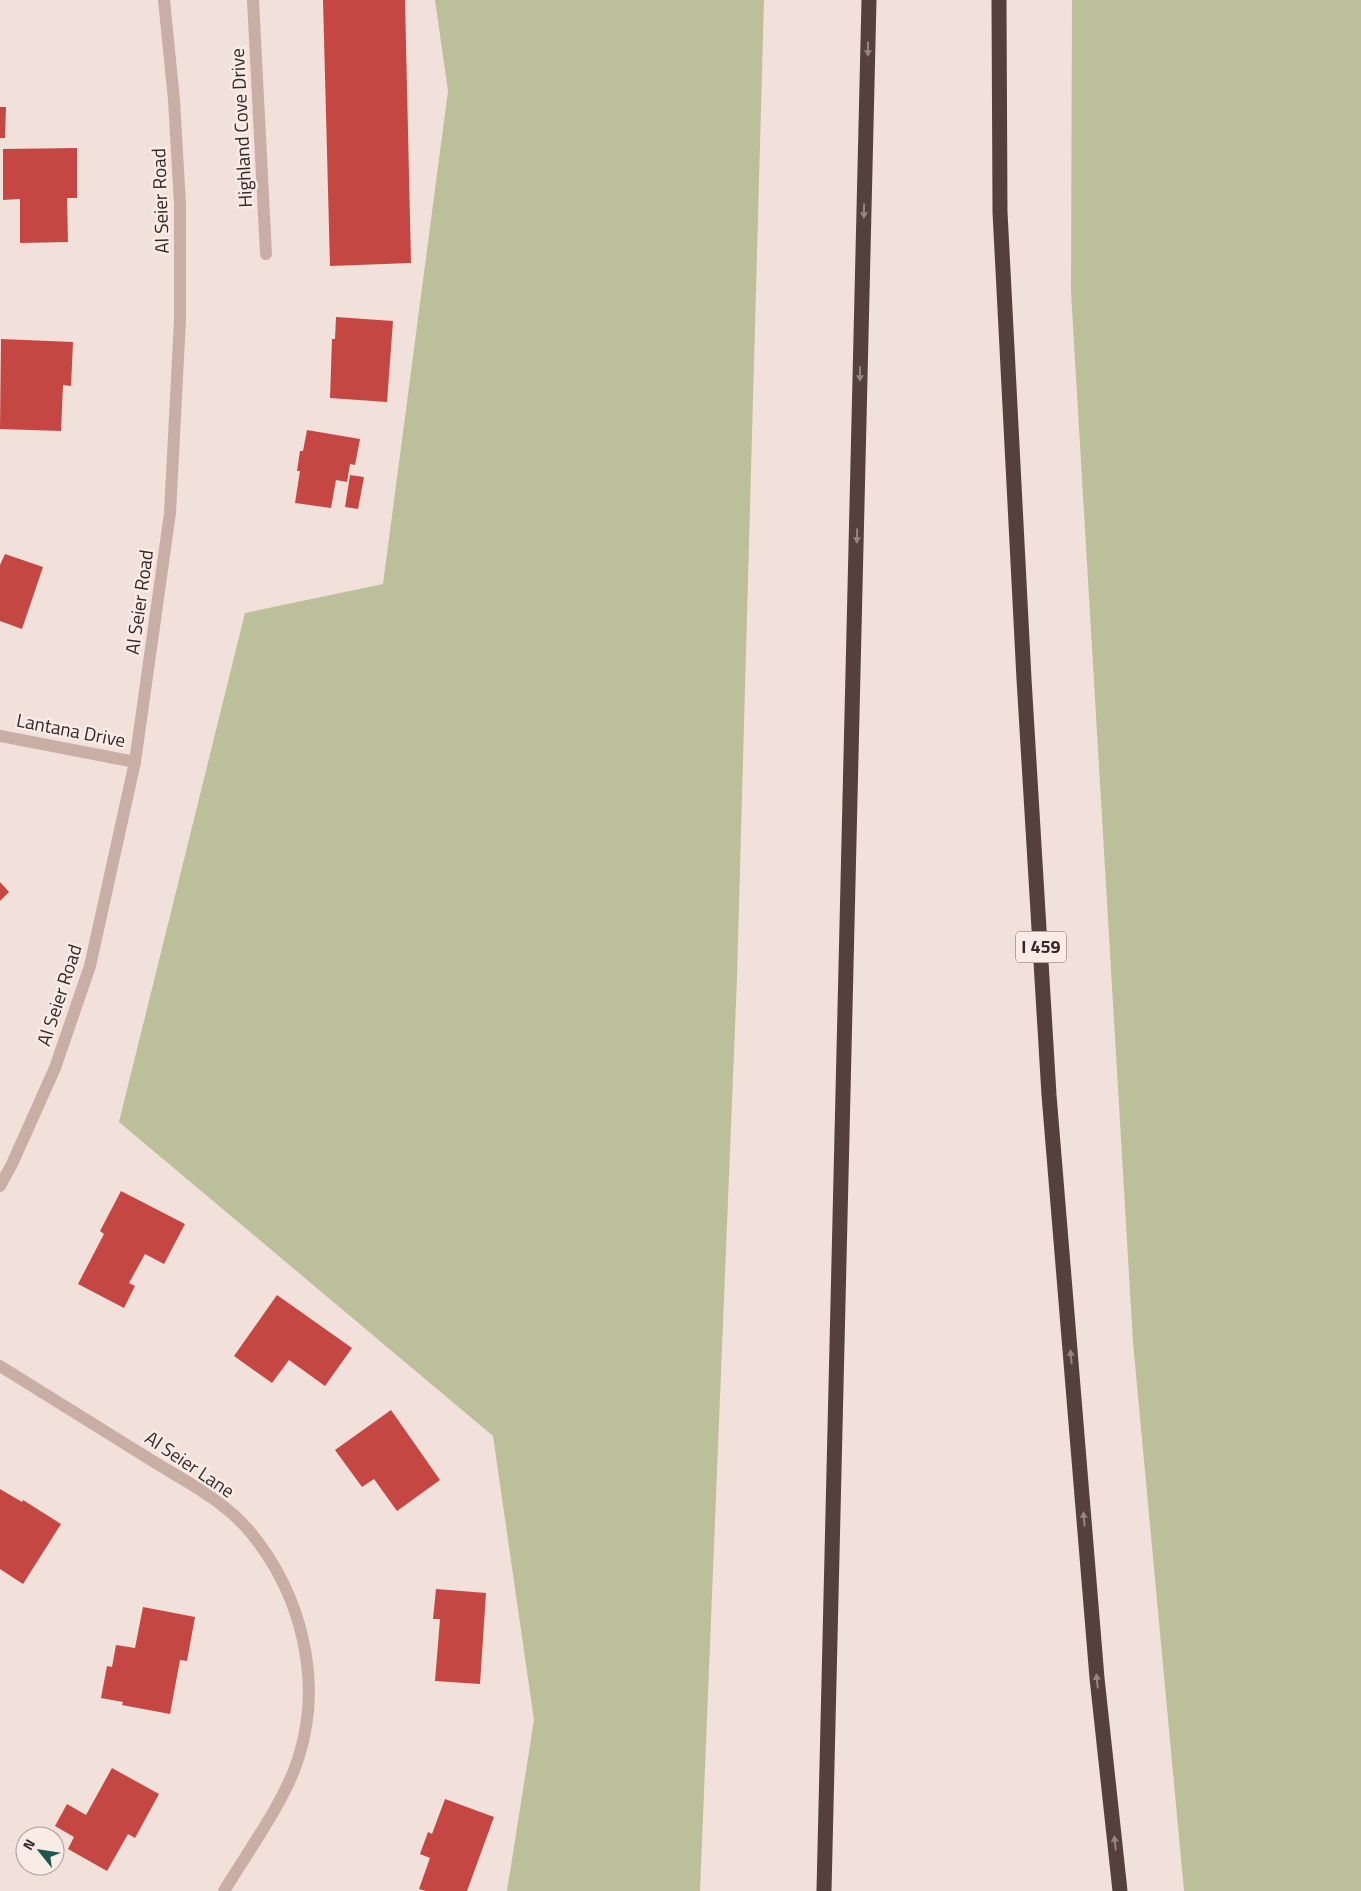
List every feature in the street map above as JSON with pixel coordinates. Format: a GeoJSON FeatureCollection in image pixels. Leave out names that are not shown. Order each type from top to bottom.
{"type":"FeatureCollection","features":[{"type":"Feature","properties":{"kind":"highway"},"geometry":{"type":"LineString","coordinates":[[824,1891],[869,0]]}},
{"type":"Feature","properties":{"kind":"highway","name":"I 459"},"geometry":{"type":"LineString","coordinates":[[998,0],[1000,212],[1024,679],[1050,1095],[1097,1678],[1120,1891]]}},
{"type":"Feature","properties":{"kind":"street","name":"Al Seier Road"},"geometry":{"type":"LineString","coordinates":[[0,1186],[12,1164],[55,1068],[90,966],[134,762],[170,513],[180,320],[180,204],[174,100],[164,0]]}},
{"type":"Feature","properties":{"kind":"street","name":"Highland Cove Drive"},"geometry":{"type":"LineString","coordinates":[[253,0],[266,254]]}},
{"type":"Feature","properties":{"kind":"street","name":"Lantana Drive"},"geometry":{"type":"LineString","coordinates":[[0,736],[134,762]]}},
{"type":"Feature","properties":{"kind":"street","name":"Al Seier Lane"},"geometry":{"type":"LineString","coordinates":[[0,1366],[212,1498],[250,1532],[276,1568],[294,1610],[305,1648],[310,1686],[308,1727],[298,1758],[282,1794],[224,1891]]}},
{"type":"Feature","properties":{"kind":"green space"},"geometry":{"type":"Polygon","coordinates":[[[435,0],[764,0],[737,978],[700,1891],[507,1891],[534,1720],[493,1436],[119,1122],[245,613],[383,584],[448,91],[435,0]]]}},
{"type":"Feature","properties":{"kind":"green space"},"geometry":{"type":"Polygon","coordinates":[[[1072,0],[1361,0],[1361,1891],[1184,1891],[1133,1342],[1071,292],[1072,0]]]}},
{"type":"Feature","properties":{"kind":"building"},"geometry":{"type":"Polygon","coordinates":[[[323,0],[405,0],[411,263],[330,266],[323,0]]]}},
{"type":"Feature","properties":{"kind":"building"},"geometry":{"type":"Polygon","coordinates":[[[0,107],[6,107],[5,138],[0,138],[0,107]]]}},
{"type":"Feature","properties":{"kind":"building"},"geometry":{"type":"Polygon","coordinates":[[[77,148],[77,198],[67,198],[68,242],[20,243],[20,199],[3,200],[3,149],[77,148]]]}},
{"type":"Feature","properties":{"kind":"building"},"geometry":{"type":"Polygon","coordinates":[[[336,317],[393,321],[387,402],[330,398],[332,339],[335,339],[336,317]]]}},
{"type":"Feature","properties":{"kind":"building"},"geometry":{"type":"Polygon","coordinates":[[[1,339],[73,342],[71,386],[63,385],[61,431],[0,429],[1,339]]]}},
{"type":"Feature","properties":{"kind":"building"},"geometry":{"type":"Polygon","coordinates":[[[307,430],[360,439],[355,465],[350,464],[347,482],[336,480],[331,508],[295,503],[300,471],[297,471],[300,451],[303,451],[307,430]]]}},
{"type":"Feature","properties":{"kind":"building"},"geometry":{"type":"Polygon","coordinates":[[[350,475],[364,477],[358,509],[345,507],[350,475]]]}},
{"type":"Feature","properties":{"kind":"building"},"geometry":{"type":"Polygon","coordinates":[[[5,554],[43,567],[22,629],[0,621],[0,565],[5,554]]]}},
{"type":"Feature","properties":{"kind":"building"},"geometry":{"type":"Polygon","coordinates":[[[0,882],[9,892],[0,901],[0,882]]]}},
{"type":"Feature","properties":{"kind":"building"},"geometry":{"type":"Polygon","coordinates":[[[121,1191],[185,1224],[164,1264],[145,1254],[129,1283],[135,1286],[124,1308],[78,1284],[104,1234],[100,1231],[121,1191]]]}},
{"type":"Feature","properties":{"kind":"building"},"geometry":{"type":"Polygon","coordinates":[[[277,1295],[352,1348],[325,1386],[289,1360],[272,1383],[234,1356],[277,1295]]]}},
{"type":"Feature","properties":{"kind":"building"},"geometry":{"type":"Polygon","coordinates":[[[391,1410],[440,1480],[397,1511],[374,1479],[362,1487],[335,1450],[391,1410]]]}},
{"type":"Feature","properties":{"kind":"building"},"geometry":{"type":"Polygon","coordinates":[[[0,1489],[22,1502],[23,1500],[61,1524],[23,1584],[0,1569],[0,1489]]]}},
{"type":"Feature","properties":{"kind":"building"},"geometry":{"type":"Polygon","coordinates":[[[436,1589],[486,1593],[480,1684],[435,1681],[440,1619],[433,1619],[436,1589]]]}},
{"type":"Feature","properties":{"kind":"building"},"geometry":{"type":"Polygon","coordinates":[[[143,1607],[195,1617],[187,1661],[180,1660],[170,1714],[122,1705],[123,1702],[101,1698],[107,1666],[112,1667],[116,1645],[135,1648],[143,1607]]]}},
{"type":"Feature","properties":{"kind":"building"},"geometry":{"type":"Polygon","coordinates":[[[112,1768],[159,1794],[135,1838],[128,1834],[107,1871],[68,1849],[74,1837],[65,1832],[65,1826],[55,1826],[67,1804],[86,1815],[112,1768]]]}},
{"type":"Feature","properties":{"kind":"building"},"geometry":{"type":"Polygon","coordinates":[[[445,1799],[494,1817],[467,1891],[426,1891],[419,1889],[430,1858],[420,1854],[428,1832],[432,1834],[445,1799]]]}}]}
